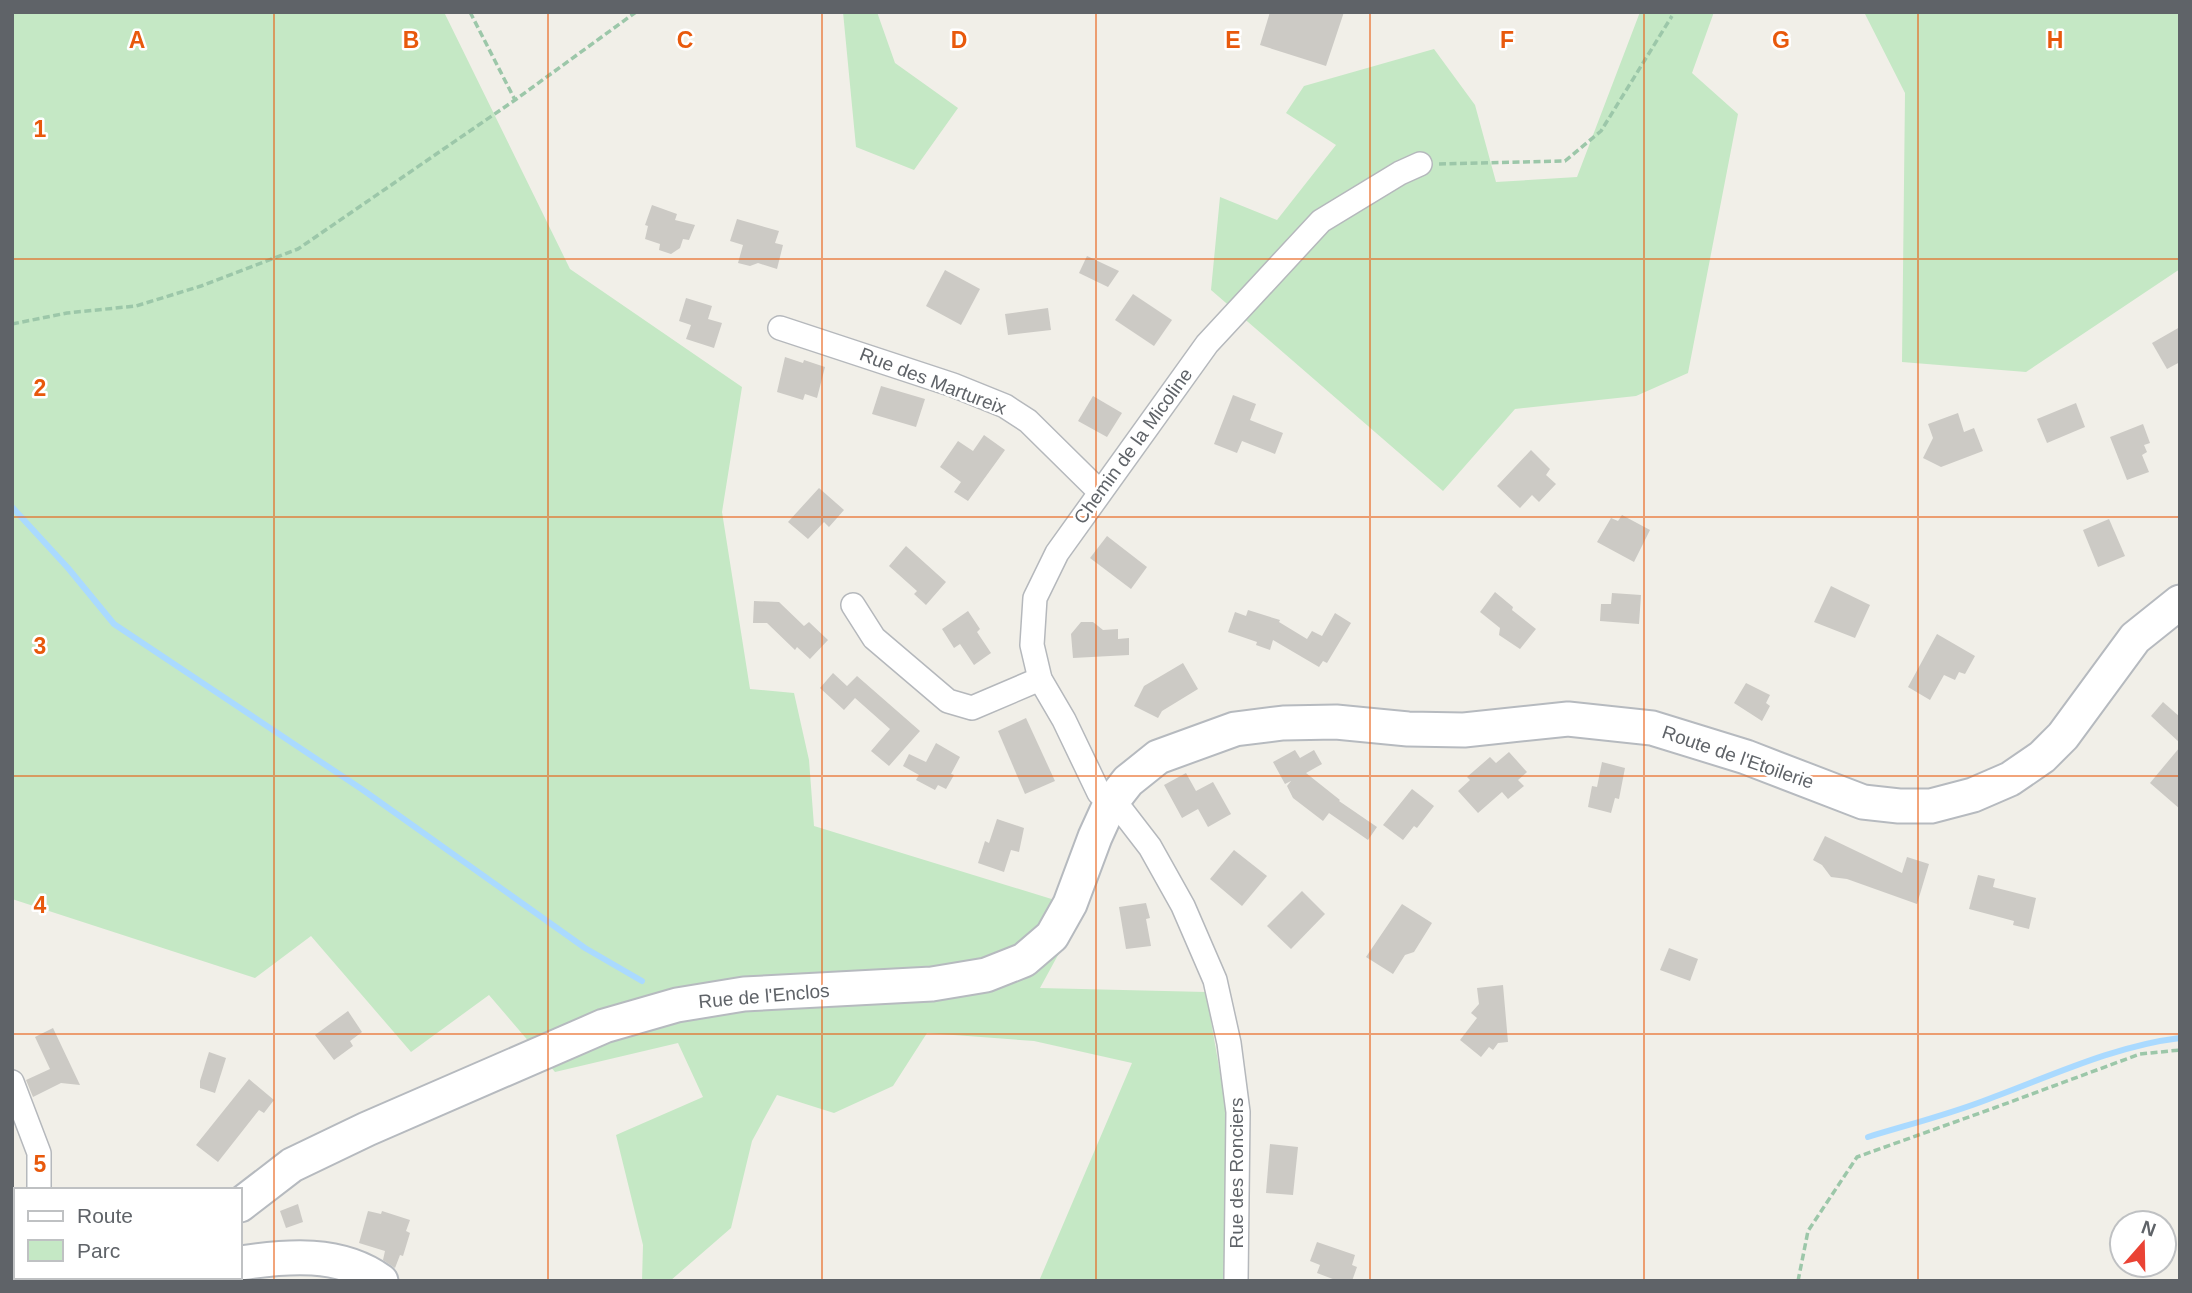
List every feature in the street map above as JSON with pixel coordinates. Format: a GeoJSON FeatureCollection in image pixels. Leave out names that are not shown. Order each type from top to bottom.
{"type":"FeatureCollection","features":[{"type":"Feature","properties":{"kind":"street","name":"Chemin de la Micoline"},"geometry":{"type":"LineString","coordinates":[[1111,804],[1099,793],[1064,720],[1040,679],[1032,645],[1035,598],[1057,553],[1207,344],[1321,221],[1400,173],[1420,164]]}},
{"type":"Feature","properties":{"kind":"street","name":"Rue des Martureix"},"geometry":{"type":"LineString","coordinates":[[780,328],[953,384],[1005,406],[1028,421],[1100,491]]}},
{"type":"Feature","properties":{"kind":"street","name":"Route de l'Etoilerie"},"geometry":{"type":"LineString","coordinates":[[1111,804],[1128,780],[1158,757],[1235,729],[1283,723],[1336,722],[1408,729],[1464,730],[1568,719],[1652,728],[1746,757],[1863,802],[1930,806],[1973,795],[2010,779],[2042,757],[2063,736],[2135,638],[2180,602]]}},
{"type":"Feature","properties":{"kind":"street"},"geometry":{"type":"LineString","coordinates":[[853,605],[874,639],[948,701],[972,708],[1040,679]]}},
{"type":"Feature","properties":{"kind":"street","name":"Rue de l'Enclos"},"geometry":{"type":"LineString","coordinates":[[242,1203],[292,1165],[367,1129],[604,1026],[677,1004],[744,994],[932,984],[986,975],[1024,960],[1052,936],[1070,904],[1095,837],[1111,804]]}},
{"type":"Feature","properties":{"kind":"street","name":"Rue des Ronciers"},"geometry":{"type":"LineString","coordinates":[[1111,804],[1123,812],[1150,847],[1182,906],[1215,980],[1229,1043],[1238,1112],[1236,1281]]}},
{"type":"Feature","properties":{"kind":"street"},"geometry":{"type":"LineString","coordinates":[[12,1082],[18,1113],[39,1153],[39,1188]]}},
{"type":"Feature","properties":{"kind":"street"},"geometry":{"type":"LineString","coordinates":[[242,1263],[281,1257],[310,1258],[351,1265],[381,1281]]}},
{"type":"Feature","properties":{"kind":"path"},"geometry":{"type":"LineString","coordinates":[[470,12],[515,100]]}},
{"type":"Feature","properties":{"kind":"path"},"geometry":{"type":"LineString","coordinates":[[12,324],[66,313],[136,306],[201,286],[298,249],[515,100],[636,12]]}},
{"type":"Feature","properties":{"kind":"path"},"geometry":{"type":"LineString","coordinates":[[1420,164],[1565,161],[1601,131],[1672,16]]}},
{"type":"Feature","properties":{"kind":"path"},"geometry":{"type":"LineString","coordinates":[[1798,1281],[1808,1231],[1857,1157],[2140,1054],[2180,1050]]}},
{"type":"Feature","properties":{"kind":"green space"},"geometry":{"type":"Polygon","coordinates":[[[12,12],[444,12],[570,269],[742,387],[722,512],[750,689],[794,693],[809,760],[814,826],[1058,901],[1082,911],[1040,988],[1206,992],[1228,1119],[1232,1281],[1039,1281],[1132,1063],[1034,1041],[927,1033],[893,1086],[834,1113],[777,1095],[752,1141],[731,1228],[670,1281],[642,1281],[643,1245],[616,1135],[703,1097],[678,1043],[555,1072],[489,995],[411,1052],[311,936],[255,978],[12,899],[12,12]]]}},
{"type":"Feature","properties":{"kind":"green space"},"geometry":{"type":"Polygon","coordinates":[[[843,12],[877,12],[895,63],[958,108],[914,170],[856,147],[843,12]]]}},
{"type":"Feature","properties":{"kind":"green space"},"geometry":{"type":"Polygon","coordinates":[[[1640,12],[1714,12],[1692,73],[1738,114],[1688,373],[1636,396],[1515,409],[1443,491],[1211,290],[1220,197],[1277,220],[1336,145],[1286,113],[1304,86],[1434,49],[1475,105],[1496,182],[1577,177],[1640,12]]]}},
{"type":"Feature","properties":{"kind":"green space"},"geometry":{"type":"Polygon","coordinates":[[[1864,12],[2180,12],[2180,269],[2026,372],[1902,362],[1905,93],[1864,12]]]}},
{"type":"Feature","properties":{"kind":"building"},"geometry":{"type":"Polygon","coordinates":[[[1270,12],[1344,12],[1326,66],[1260,45],[1270,12]]]}},
{"type":"Feature","properties":{"kind":"building"},"geometry":{"type":"Polygon","coordinates":[[[652,205],[677,214],[675,220],[695,225],[689,240],[683,239],[680,248],[671,254],[659,250],[660,244],[645,239],[648,226],[645,225],[652,205]]]}},
{"type":"Feature","properties":{"kind":"building"},"geometry":{"type":"Polygon","coordinates":[[[737,219],[779,231],[775,243],[783,245],[777,269],[758,263],[750,266],[738,263],[743,245],[730,241],[737,219]]]}},
{"type":"Feature","properties":{"kind":"building"},"geometry":{"type":"Polygon","coordinates":[[[1087,256],[1119,271],[1108,287],[1079,273],[1087,256]]]}},
{"type":"Feature","properties":{"kind":"building"},"geometry":{"type":"Polygon","coordinates":[[[945,270],[980,289],[961,325],[926,306],[945,270]]]}},
{"type":"Feature","properties":{"kind":"building"},"geometry":{"type":"Polygon","coordinates":[[[1133,294],[1172,320],[1154,346],[1115,320],[1133,294]]]}},
{"type":"Feature","properties":{"kind":"building"},"geometry":{"type":"Polygon","coordinates":[[[686,298],[712,306],[708,319],[722,323],[714,348],[686,339],[691,325],[679,321],[686,298]]]}},
{"type":"Feature","properties":{"kind":"building"},"geometry":{"type":"Polygon","coordinates":[[[1048,308],[1051,330],[1008,335],[1005,314],[1048,308]]]}},
{"type":"Feature","properties":{"kind":"building"},"geometry":{"type":"Polygon","coordinates":[[[2180,327],[2180,362],[2167,369],[2152,343],[2180,327]]]}},
{"type":"Feature","properties":{"kind":"building"},"geometry":{"type":"Polygon","coordinates":[[[785,357],[825,367],[817,398],[805,394],[803,400],[777,392],[785,357]]]}},
{"type":"Feature","properties":{"kind":"building"},"geometry":{"type":"Polygon","coordinates":[[[881,386],[925,399],[916,427],[872,414],[881,386]]]}},
{"type":"Feature","properties":{"kind":"building"},"geometry":{"type":"Polygon","coordinates":[[[1233,395],[1256,404],[1250,420],[1283,433],[1275,454],[1242,441],[1237,453],[1214,444],[1233,395]]]}},
{"type":"Feature","properties":{"kind":"building"},"geometry":{"type":"Polygon","coordinates":[[[1093,396],[1122,413],[1107,437],[1078,421],[1093,396]]]}},
{"type":"Feature","properties":{"kind":"building"},"geometry":{"type":"Polygon","coordinates":[[[2076,403],[2085,427],[2047,443],[2037,419],[2076,403]]]}},
{"type":"Feature","properties":{"kind":"building"},"geometry":{"type":"Polygon","coordinates":[[[1958,413],[1964,432],[1974,428],[1983,451],[1941,467],[1923,458],[1933,438],[1928,424],[1958,413]]]}},
{"type":"Feature","properties":{"kind":"building"},"geometry":{"type":"Polygon","coordinates":[[[2143,424],[2150,443],[2144,445],[2147,452],[2142,455],[2149,472],[2127,480],[2110,437],[2143,424]]]}},
{"type":"Feature","properties":{"kind":"building"},"geometry":{"type":"Polygon","coordinates":[[[984,435],[1005,450],[968,501],[954,492],[961,482],[940,467],[958,441],[973,451],[984,435]]]}},
{"type":"Feature","properties":{"kind":"building"},"geometry":{"type":"Polygon","coordinates":[[[1531,450],[1550,469],[1546,475],[1556,484],[1539,502],[1532,495],[1520,508],[1497,486],[1531,450]]]}},
{"type":"Feature","properties":{"kind":"building"},"geometry":{"type":"Polygon","coordinates":[[[819,488],[844,510],[829,527],[824,522],[808,539],[788,522],[819,488]]]}},
{"type":"Feature","properties":{"kind":"building"},"geometry":{"type":"Polygon","coordinates":[[[1622,515],[1650,530],[1634,562],[1597,542],[1611,518],[1618,521],[1622,515]]]}},
{"type":"Feature","properties":{"kind":"building"},"geometry":{"type":"Polygon","coordinates":[[[2109,519],[2125,556],[2098,567],[2083,530],[2109,519]]]}},
{"type":"Feature","properties":{"kind":"building"},"geometry":{"type":"Polygon","coordinates":[[[1107,536],[1147,567],[1131,589],[1090,558],[1107,536]]]}},
{"type":"Feature","properties":{"kind":"building"},"geometry":{"type":"Polygon","coordinates":[[[906,546],[946,582],[926,605],[914,594],[917,591],[889,566],[906,546]]]}},
{"type":"Feature","properties":{"kind":"building"},"geometry":{"type":"Polygon","coordinates":[[[1831,586],[1870,605],[1855,638],[1814,622],[1831,586]]]}},
{"type":"Feature","properties":{"kind":"building"},"geometry":{"type":"Polygon","coordinates":[[[1495,592],[1536,629],[1520,649],[1499,635],[1500,628],[1480,612],[1495,592]]]}},
{"type":"Feature","properties":{"kind":"building"},"geometry":{"type":"Polygon","coordinates":[[[1612,593],[1641,595],[1639,624],[1600,621],[1601,604],[1611,604],[1612,593]]]}},
{"type":"Feature","properties":{"kind":"building"},"geometry":{"type":"Polygon","coordinates":[[[754,601],[779,602],[804,626],[809,622],[828,640],[810,659],[797,647],[795,650],[767,623],[753,623],[754,601]]]}},
{"type":"Feature","properties":{"kind":"building"},"geometry":{"type":"Polygon","coordinates":[[[1248,610],[1280,620],[1279,622],[1307,639],[1312,631],[1322,636],[1335,613],[1351,623],[1327,663],[1323,661],[1319,667],[1273,640],[1270,650],[1256,645],[1257,642],[1228,632],[1235,612],[1246,616],[1248,610]]]}},
{"type":"Feature","properties":{"kind":"building"},"geometry":{"type":"Polygon","coordinates":[[[968,611],[980,629],[977,632],[991,653],[974,665],[960,644],[954,648],[942,629],[968,611]]]}},
{"type":"Feature","properties":{"kind":"building"},"geometry":{"type":"Polygon","coordinates":[[[1081,622],[1093,622],[1103,630],[1118,629],[1118,639],[1129,638],[1129,655],[1073,658],[1071,634],[1081,622]]]}},
{"type":"Feature","properties":{"kind":"building"},"geometry":{"type":"Polygon","coordinates":[[[1937,634],[1975,656],[1965,674],[1959,672],[1955,680],[1944,675],[1930,700],[1908,687],[1937,634]]]}},
{"type":"Feature","properties":{"kind":"building"},"geometry":{"type":"Polygon","coordinates":[[[1183,663],[1198,689],[1162,711],[1158,718],[1134,706],[1144,686],[1183,663]]]}},
{"type":"Feature","properties":{"kind":"building"},"geometry":{"type":"Polygon","coordinates":[[[833,673],[847,686],[857,676],[920,731],[889,766],[871,751],[890,729],[855,698],[844,710],[820,688],[833,673]]]}},
{"type":"Feature","properties":{"kind":"building"},"geometry":{"type":"Polygon","coordinates":[[[1746,683],[1770,695],[1766,703],[1770,706],[1762,721],[1734,703],[1746,683]]]}},
{"type":"Feature","properties":{"kind":"building"},"geometry":{"type":"Polygon","coordinates":[[[2163,702],[2180,717],[2180,743],[2151,716],[2163,702]]]}},
{"type":"Feature","properties":{"kind":"building"},"geometry":{"type":"Polygon","coordinates":[[[1026,718],[1055,781],[1025,794],[998,731],[1026,718]]]}},
{"type":"Feature","properties":{"kind":"building"},"geometry":{"type":"Polygon","coordinates":[[[936,743],[960,757],[946,789],[938,785],[935,790],[916,780],[919,775],[903,766],[909,754],[926,762],[936,743]]]}},
{"type":"Feature","properties":{"kind":"building"},"geometry":{"type":"Polygon","coordinates":[[[2180,747],[2180,809],[2150,783],[2180,747]]]}},
{"type":"Feature","properties":{"kind":"building"},"geometry":{"type":"Polygon","coordinates":[[[1295,750],[1300,758],[1314,750],[1322,764],[1306,773],[1339,801],[1377,827],[1368,840],[1329,813],[1323,821],[1293,798],[1287,786],[1291,781],[1285,784],[1273,762],[1295,750]]]}},
{"type":"Feature","properties":{"kind":"building"},"geometry":{"type":"Polygon","coordinates":[[[1509,752],[1527,772],[1518,780],[1524,786],[1508,799],[1502,792],[1478,813],[1458,791],[1470,780],[1467,777],[1490,757],[1496,763],[1509,752]]]}},
{"type":"Feature","properties":{"kind":"building"},"geometry":{"type":"Polygon","coordinates":[[[1602,762],[1625,768],[1619,799],[1615,798],[1611,813],[1588,807],[1592,786],[1597,787],[1602,762]]]}},
{"type":"Feature","properties":{"kind":"building"},"geometry":{"type":"Polygon","coordinates":[[[1186,773],[1196,791],[1213,782],[1231,814],[1208,827],[1198,809],[1182,818],[1164,785],[1186,773]]]}},
{"type":"Feature","properties":{"kind":"building"},"geometry":{"type":"Polygon","coordinates":[[[1412,789],[1434,806],[1417,828],[1414,826],[1403,840],[1383,825],[1412,789]]]}},
{"type":"Feature","properties":{"kind":"building"},"geometry":{"type":"Polygon","coordinates":[[[997,819],[1024,828],[1019,852],[1011,850],[1004,872],[978,863],[985,841],[989,843],[997,819]]]}},
{"type":"Feature","properties":{"kind":"building"},"geometry":{"type":"Polygon","coordinates":[[[1825,836],[1902,873],[1907,857],[1929,864],[1917,904],[1847,879],[1831,877],[1822,865],[1813,860],[1825,836]]]}},
{"type":"Feature","properties":{"kind":"building"},"geometry":{"type":"Polygon","coordinates":[[[1234,850],[1267,876],[1242,906],[1210,879],[1234,850]]]}},
{"type":"Feature","properties":{"kind":"building"},"geometry":{"type":"Polygon","coordinates":[[[1978,875],[1995,879],[1993,887],[2036,898],[2029,929],[2013,925],[2014,921],[1969,909],[1978,875]]]}},
{"type":"Feature","properties":{"kind":"building"},"geometry":{"type":"Polygon","coordinates":[[[1302,891],[1325,914],[1291,949],[1267,926],[1302,891]]]}},
{"type":"Feature","properties":{"kind":"building"},"geometry":{"type":"Polygon","coordinates":[[[1146,903],[1150,918],[1146,919],[1151,946],[1126,949],[1119,907],[1146,903]]]}},
{"type":"Feature","properties":{"kind":"building"},"geometry":{"type":"Polygon","coordinates":[[[1402,904],[1432,923],[1414,952],[1405,955],[1393,974],[1366,957],[1402,904]]]}},
{"type":"Feature","properties":{"kind":"building"},"geometry":{"type":"Polygon","coordinates":[[[1669,948],[1698,959],[1690,981],[1660,970],[1669,948]]]}},
{"type":"Feature","properties":{"kind":"building"},"geometry":{"type":"Polygon","coordinates":[[[1503,985],[1508,1042],[1498,1043],[1493,1050],[1489,1047],[1481,1057],[1460,1040],[1477,1018],[1471,1013],[1479,1004],[1477,988],[1503,985]]]}},
{"type":"Feature","properties":{"kind":"building"},"geometry":{"type":"Polygon","coordinates":[[[348,1011],[362,1032],[350,1041],[353,1046],[334,1060],[315,1035],[348,1011]]]}},
{"type":"Feature","properties":{"kind":"building"},"geometry":{"type":"Polygon","coordinates":[[[53,1028],[80,1085],[61,1083],[33,1097],[26,1080],[50,1069],[35,1037],[53,1028]]]}},
{"type":"Feature","properties":{"kind":"building"},"geometry":{"type":"Polygon","coordinates":[[[209,1052],[226,1058],[215,1093],[200,1088],[209,1052]]]}},
{"type":"Feature","properties":{"kind":"building"},"geometry":{"type":"Polygon","coordinates":[[[249,1079],[274,1100],[264,1113],[259,1110],[218,1162],[196,1145],[249,1079]]]}},
{"type":"Feature","properties":{"kind":"building"},"geometry":{"type":"Polygon","coordinates":[[[1270,1144],[1298,1147],[1293,1195],[1266,1193],[1270,1144]]]}},
{"type":"Feature","properties":{"kind":"building"},"geometry":{"type":"Polygon","coordinates":[[[298,1204],[303,1222],[286,1228],[280,1211],[298,1204]]]}},
{"type":"Feature","properties":{"kind":"building"},"geometry":{"type":"Polygon","coordinates":[[[368,1211],[381,1214],[382,1211],[410,1220],[406,1231],[410,1233],[403,1256],[400,1255],[395,1268],[383,1260],[385,1251],[359,1243],[368,1211]]]}},
{"type":"Feature","properties":{"kind":"building"},"geometry":{"type":"Polygon","coordinates":[[[1317,1242],[1355,1255],[1352,1265],[1357,1267],[1352,1281],[1338,1281],[1317,1273],[1320,1265],[1310,1261],[1317,1242]]]}},
{"type":"Feature","properties":{"kind":"waterway"},"geometry":{"type":"LineString","coordinates":[[12,507],[68,568],[114,624],[363,790],[585,948],[642,981]]}},
{"type":"Feature","properties":{"kind":"waterway"},"geometry":{"type":"LineString","coordinates":[[1868,1137],[1942,1115],[2106,1055],[2180,1038]]}}]}
